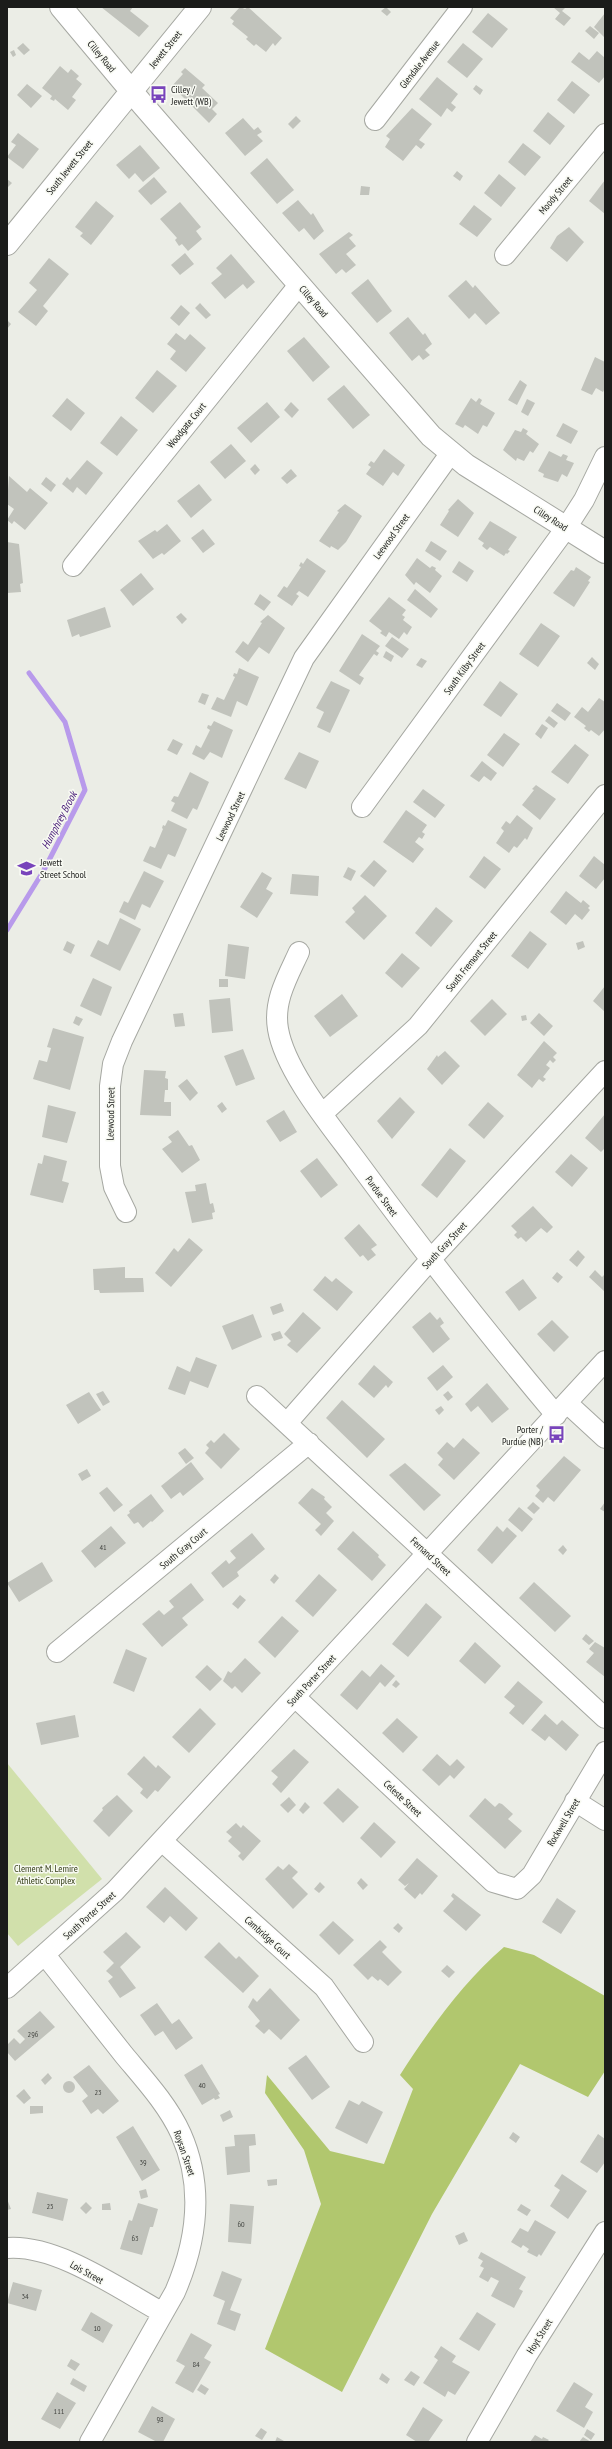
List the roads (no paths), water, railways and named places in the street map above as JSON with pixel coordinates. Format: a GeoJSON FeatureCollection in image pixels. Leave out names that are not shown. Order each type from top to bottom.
{"type":"FeatureCollection","features":[{"type":"Feature","properties":{"kind":"street","name":"Cilley Road"},"geometry":{"type":"LineString","coordinates":[[61,7],[131,91],[431,436],[450,454],[605,552]]}},
{"type":"Feature","properties":{"kind":"street","name":"Jewett Street"},"geometry":{"type":"LineString","coordinates":[[131,91],[200,7]]}},
{"type":"Feature","properties":{"kind":"street","name":"Glendale Avenue"},"geometry":{"type":"LineString","coordinates":[[375,120],[462,7]]}},
{"type":"Feature","properties":{"kind":"street","name":"South Jewett Street"},"geometry":{"type":"LineString","coordinates":[[7,244],[131,91]]}},
{"type":"Feature","properties":{"kind":"street","name":"Moody Street"},"geometry":{"type":"LineString","coordinates":[[505,256],[605,134]]}},
{"type":"Feature","properties":{"kind":"street","name":"Woodgate Court"},"geometry":{"type":"LineString","coordinates":[[73,566],[300,285]]}},
{"type":"Feature","properties":{"kind":"street","name":"Leewood Street"},"geometry":{"type":"LineString","coordinates":[[126,1212],[114,1187],[110,1166],[110,1086],[113,1064],[122,1041],[304,658],[450,454]]}},
{"type":"Feature","properties":{"kind":"street","name":"South Kilby Street"},"geometry":{"type":"LineString","coordinates":[[362,808],[566,528],[584,500],[605,457]]}},
{"type":"Feature","properties":{"kind":"street","name":"South Fremont Street"},"geometry":{"type":"LineString","coordinates":[[322,1114],[418,1026],[605,795]]}},
{"type":"Feature","properties":{"kind":"street","name":"Purdue Street"},"geometry":{"type":"LineString","coordinates":[[299,952],[276,1008],[278,1029],[284,1049],[298,1076],[322,1114],[430,1260],[561,1409],[605,1438]]}},
{"type":"Feature","properties":{"kind":"street","name":"South Gray Street"},"geometry":{"type":"LineString","coordinates":[[287,1423],[430,1260],[605,1071]]}},
{"type":"Feature","properties":{"kind":"street","name":"South Porter Street"},"geometry":{"type":"LineString","coordinates":[[7,1988],[115,1891],[295,1696],[429,1554],[605,1361]]}},
{"type":"Feature","properties":{"kind":"street","name":"Fernand Street"},"geometry":{"type":"LineString","coordinates":[[257,1396],[605,1718]]}},
{"type":"Feature","properties":{"kind":"street","name":"South Gray Court"},"geometry":{"type":"LineString","coordinates":[[57,1652],[309,1443]]}},
{"type":"Feature","properties":{"kind":"street","name":"Celeste Street"},"geometry":{"type":"LineString","coordinates":[[295,1696],[493,1882],[517,1889]]}},
{"type":"Feature","properties":{"kind":"street","name":"Rockwell Street"},"geometry":{"type":"LineString","coordinates":[[517,1889],[532,1875],[605,1752]]}},
{"type":"Feature","properties":{"kind":"street"},"geometry":{"type":"LineString","coordinates":[[575,1802],[605,1820]]}},
{"type":"Feature","properties":{"kind":"street","name":"Cambridge Court"},"geometry":{"type":"LineString","coordinates":[[162,1841],[324,1987],[363,2042]]}},
{"type":"Feature","properties":{"kind":"street","name":"Roysan Street"},"geometry":{"type":"LineString","coordinates":[[45,1955],[159,2099],[181,2133],[194,2172],[196,2214],[190,2254],[175,2292],[90,2442]]}},
{"type":"Feature","properties":{"kind":"street","name":"Hoyt Street"},"geometry":{"type":"LineString","coordinates":[[478,2442],[527,2355],[605,2232]]}},
{"type":"Feature","properties":{"kind":"street","name":"Lois Street"},"geometry":{"type":"LineString","coordinates":[[7,2248],[24,2247],[62,2258],[163,2313]]}},
{"type":"Feature","properties":{"kind":"waterway","name":"Humphrey Brook"},"geometry":{"type":"LineString","coordinates":[[7,930],[44,870],[85,790],[65,722],[29,673]]}},
{"type":"Feature","properties":{"kind":"place","name":"Cilley / Jewett (WB)"},"geometry":{"type":"Point","coordinates":[158,95]}},
{"type":"Feature","properties":{"kind":"place","name":"Jewett Street School"},"geometry":{"type":"Point","coordinates":[27,868]}},
{"type":"Feature","properties":{"kind":"place","name":"Porter / Purdue (NB)"},"geometry":{"type":"Point","coordinates":[556,1435]}},
{"type":"Feature","properties":{"kind":"park label","name":"Clement M. Lemire Athletic Complex"},"geometry":{"type":"Point","coordinates":[46,1874]}}]}
